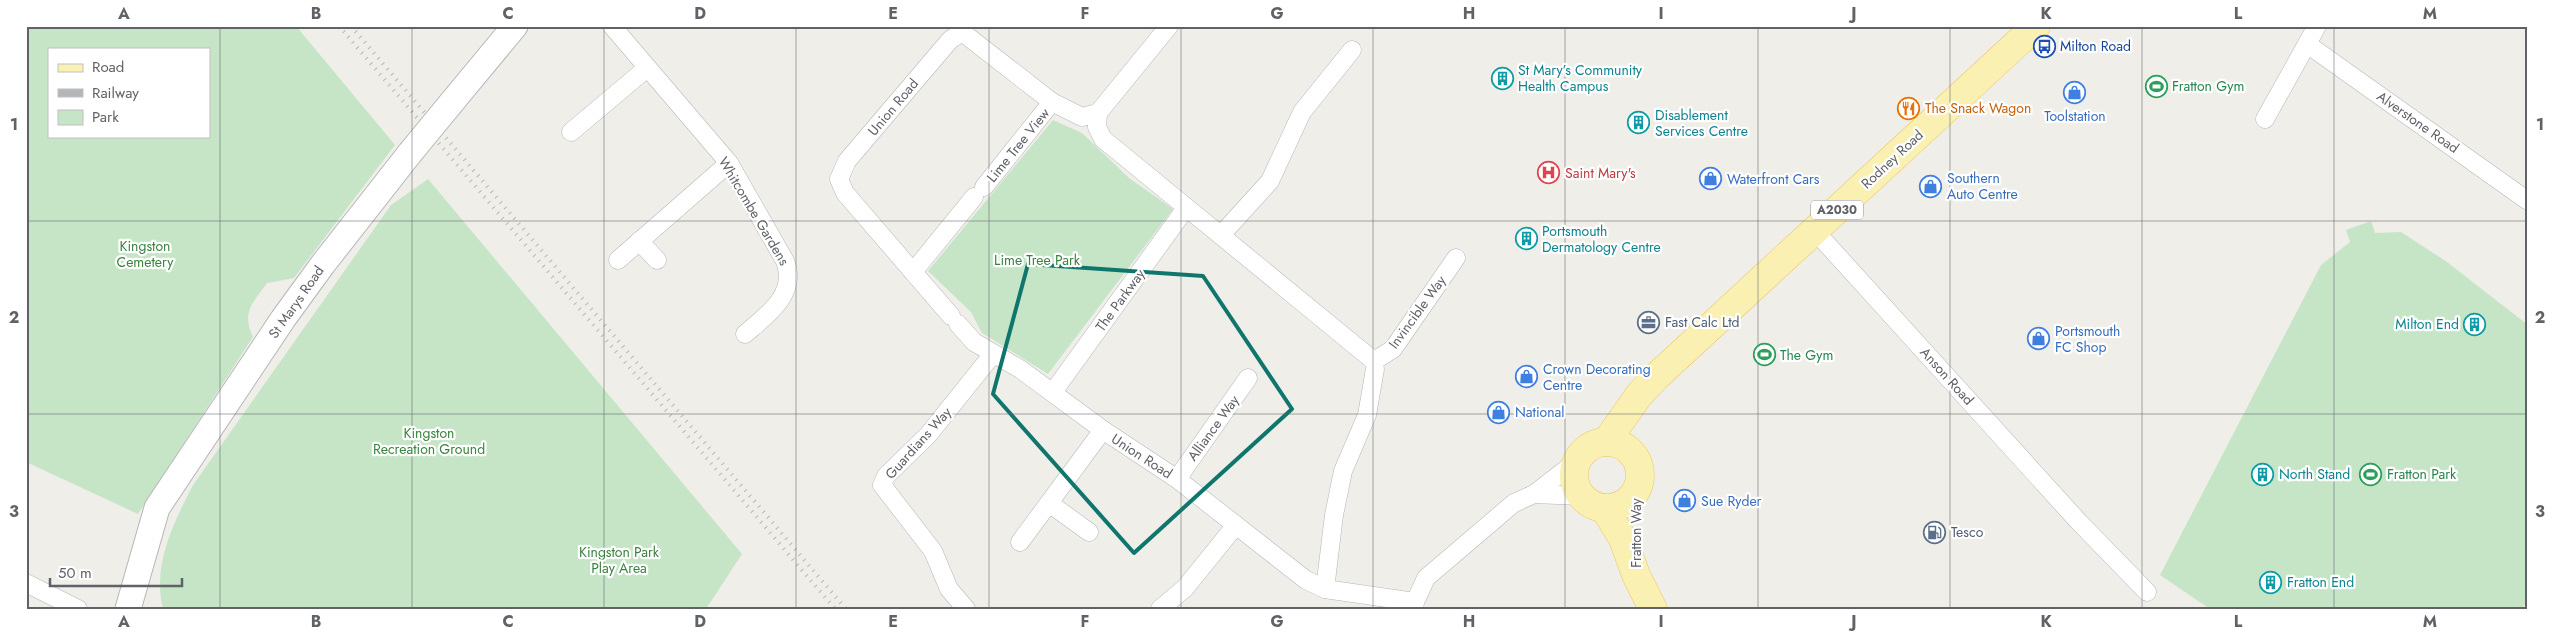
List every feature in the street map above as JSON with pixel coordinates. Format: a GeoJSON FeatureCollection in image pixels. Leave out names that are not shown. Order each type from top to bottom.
{"type":"FeatureCollection","features":[{"type":"Feature","properties":{"kind":"main road","name":"Rodney Road"},"geometry":{"type":"LineString","coordinates":[[1606,442],[1639,395],[2036,26]]}},
{"type":"Feature","properties":{"kind":"main road"},"geometry":{"type":"LineString","coordinates":[[1578,460],[1574,479],[1593,502],[1622,504],[1636,491],[1639,472],[1632,454],[1639,395]]}},
{"type":"Feature","properties":{"kind":"main road"},"geometry":{"type":"LineString","coordinates":[[1606,442],[1616,444],[1632,454]]}},
{"type":"Feature","properties":{"kind":"main road","name":"A2030"},"geometry":{"type":"LineString","coordinates":[[1578,460],[1590,447],[1606,442]]}},
{"type":"Feature","properties":{"kind":"main road","name":"Fratton Way"},"geometry":{"type":"LineString","coordinates":[[1636,491],[1636,575]]}},
{"type":"Feature","properties":{"kind":"main road","name":"Fratton Way"},"geometry":{"type":"LineString","coordinates":[[1593,502],[1624,539],[1636,575],[1653,609]]}},
{"type":"Feature","properties":{"kind":"street","name":"St Marys Road"},"geometry":{"type":"LineString","coordinates":[[128,609],[157,508],[283,319],[323,264],[410,153],[516,26]]}},
{"type":"Feature","properties":{"kind":"street","name":"Whitcombe Gardens"},"geometry":{"type":"LineString","coordinates":[[612,26],[729,163],[789,271],[787,290],[775,308],[745,334]]}},
{"type":"Feature","properties":{"kind":"street"},"geometry":{"type":"LineString","coordinates":[[1169,26],[1098,113],[1098,127],[1103,139],[1221,235],[1374,365],[1367,415],[1343,471],[1334,515],[1325,590]]}},
{"type":"Feature","properties":{"kind":"street"},"geometry":{"type":"LineString","coordinates":[[2265,119],[2317,26]]}},
{"type":"Feature","properties":{"kind":"street","name":"Union Road"},"geometry":{"type":"LineString","coordinates":[[1098,113],[1082,118],[1052,102],[962,32],[950,40],[847,161],[839,179],[845,193],[974,342],[993,354],[1006,359],[1103,430],[1177,478],[1306,580],[1325,590],[1414,605]]}},
{"type":"Feature","properties":{"kind":"street","name":"Alverstone Road"},"geometry":{"type":"LineString","coordinates":[[2307,44],[2528,201]]}},
{"type":"Feature","properties":{"kind":"street"},"geometry":{"type":"LineString","coordinates":[[1221,235],[1270,181],[1302,112],[1352,50]]}},
{"type":"Feature","properties":{"kind":"street"},"geometry":{"type":"LineString","coordinates":[[571,132],[647,68]]}},
{"type":"Feature","properties":{"kind":"street","name":"Lime Tree View"},"geometry":{"type":"LineString","coordinates":[[913,272],[1052,102]]}},
{"type":"Feature","properties":{"kind":"street"},"geometry":{"type":"LineString","coordinates":[[618,260],[729,163]]}},
{"type":"Feature","properties":{"kind":"street","name":"The Parkway"},"geometry":{"type":"LineString","coordinates":[[1053,392],[1186,208]]}},
{"type":"Feature","properties":{"kind":"street","name":"Anson Road"},"geometry":{"type":"LineString","coordinates":[[1816,231],[2078,521],[2147,592]]}},
{"type":"Feature","properties":{"kind":"street"},"geometry":{"type":"LineString","coordinates":[[639,241],[657,260]]}},
{"type":"Feature","properties":{"kind":"street","name":"Invincible Way"},"geometry":{"type":"LineString","coordinates":[[1374,365],[1393,349],[1456,258]]}},
{"type":"Feature","properties":{"kind":"street","name":"Guardians Way"},"geometry":{"type":"LineString","coordinates":[[966,609],[950,589],[933,551],[882,485],[886,476],[928,435],[993,354]]}},
{"type":"Feature","properties":{"kind":"street","name":"Alliance Way"},"geometry":{"type":"LineString","coordinates":[[1177,478],[1248,378]]}},
{"type":"Feature","properties":{"kind":"street"},"geometry":{"type":"LineString","coordinates":[[1020,542],[1103,430]]}},
{"type":"Feature","properties":{"kind":"street"},"geometry":{"type":"LineString","coordinates":[[1414,605],[1426,578],[1514,503],[1534,494],[1578,460]]}},
{"type":"Feature","properties":{"kind":"street"},"geometry":{"type":"LineString","coordinates":[[1534,494],[1593,502]]}},
{"type":"Feature","properties":{"kind":"street"},"geometry":{"type":"LineString","coordinates":[[1049,503],[1090,532]]}},
{"type":"Feature","properties":{"kind":"street"},"geometry":{"type":"LineString","coordinates":[[1160,609],[1185,588],[1236,525]]}},
{"type":"Feature","properties":{"kind":"street"},"geometry":{"type":"LineString","coordinates":[[26,583],[78,609]]}},
{"type":"Feature","properties":{"kind":"highlighted area"},"geometry":{"type":"Polygon","coordinates":[[[1028,264],[1203,276],[1292,409],[1134,553],[993,394],[1028,264]]]}},
{"type":"Feature","properties":{"kind":"green space","name":"Kingston Cemetery"},"geometry":{"type":"Polygon","coordinates":[[[26,26],[296,26],[395,145],[294,278],[267,283],[257,296],[248,314],[253,337],[138,514],[26,462],[26,26]]]}},
{"type":"Feature","properties":{"kind":"green space","name":"Lime Tree Park"},"geometry":{"type":"Polygon","coordinates":[[[1053,120],[1082,133],[1129,178],[1173,209],[1048,374],[982,333],[971,312],[928,271],[1053,120]]]}},
{"type":"Feature","properties":{"kind":"green space","name":"Kingston Recreation Ground"},"geometry":{"type":"Polygon","coordinates":[[[428,179],[742,554],[706,609],[163,609],[160,593],[162,561],[178,515],[193,485],[391,205],[428,179]]]}},
{"type":"Feature","properties":{"kind":"green space","name":"Fratton Park"},"geometry":{"type":"Polygon","coordinates":[[[2371,221],[2375,233],[2401,232],[2447,262],[2528,325],[2528,600],[2522,609],[2210,609],[2160,575],[2321,265],[2350,242],[2346,230],[2371,221]]]}},
{"type":"Feature","properties":{"kind":"railway"},"geometry":{"type":"LineString","coordinates":[[339,26],[835,609]]}},
{"type":"Feature","properties":{"kind":"railway"},"geometry":{"type":"LineString","coordinates":[[351,26],[846,609]]}},
{"type":"Feature","properties":{"kind":"place","name":"Milton Road"},"geometry":{"type":"Point","coordinates":[2044,46]}},
{"type":"Feature","properties":{"kind":"place","name":"St Mary’s Community Health Campus"},"geometry":{"type":"Point","coordinates":[1502,78]}},
{"type":"Feature","properties":{"kind":"place","name":"Fratton Gym"},"geometry":{"type":"Point","coordinates":[2156,86]}},
{"type":"Feature","properties":{"kind":"place","name":"Toolstation"},"geometry":{"type":"Point","coordinates":[2075,93]}},
{"type":"Feature","properties":{"kind":"place","name":"The Snack Wagon"},"geometry":{"type":"Point","coordinates":[1909,108]}},
{"type":"Feature","properties":{"kind":"place","name":"Disablement Services Centre"},"geometry":{"type":"Point","coordinates":[1639,123]}},
{"type":"Feature","properties":{"kind":"place","name":"Saint Mary's"},"geometry":{"type":"Point","coordinates":[1549,173]}},
{"type":"Feature","properties":{"kind":"place","name":"Waterfront Cars"},"geometry":{"type":"Point","coordinates":[1711,179]}},
{"type":"Feature","properties":{"kind":"place","name":"Southern Auto Centre"},"geometry":{"type":"Point","coordinates":[1931,186]}},
{"type":"Feature","properties":{"kind":"place","name":"Portsmouth Dermatology Centre"},"geometry":{"type":"Point","coordinates":[1526,239]}},
{"type":"Feature","properties":{"kind":"place","name":"Fast Calc Ltd"},"geometry":{"type":"Point","coordinates":[1649,322]}},
{"type":"Feature","properties":{"kind":"place","name":"Milton End"},"geometry":{"type":"Point","coordinates":[2475,324]}},
{"type":"Feature","properties":{"kind":"place","name":"Portsmouth FC Shop"},"geometry":{"type":"Point","coordinates":[2039,339]}},
{"type":"Feature","properties":{"kind":"place","name":"The Gym"},"geometry":{"type":"Point","coordinates":[1764,355]}},
{"type":"Feature","properties":{"kind":"place","name":"Crown Decorating Centre"},"geometry":{"type":"Point","coordinates":[1527,377]}},
{"type":"Feature","properties":{"kind":"place","name":"National"},"geometry":{"type":"Point","coordinates":[1499,412]}},
{"type":"Feature","properties":{"kind":"place","name":"North Stand"},"geometry":{"type":"Point","coordinates":[2263,474]}},
{"type":"Feature","properties":{"kind":"place","name":"Fratton Park"},"geometry":{"type":"Point","coordinates":[2371,474]}},
{"type":"Feature","properties":{"kind":"place","name":"Sue Ryder"},"geometry":{"type":"Point","coordinates":[1685,501]}},
{"type":"Feature","properties":{"kind":"place","name":"Tesco"},"geometry":{"type":"Point","coordinates":[1935,532]}},
{"type":"Feature","properties":{"kind":"place","name":"Fratton End"},"geometry":{"type":"Point","coordinates":[2271,582]}},
{"type":"Feature","properties":{"kind":"park label","name":"Kingston Park Play Area"},"geometry":{"type":"Point","coordinates":[619,560]}}]}
